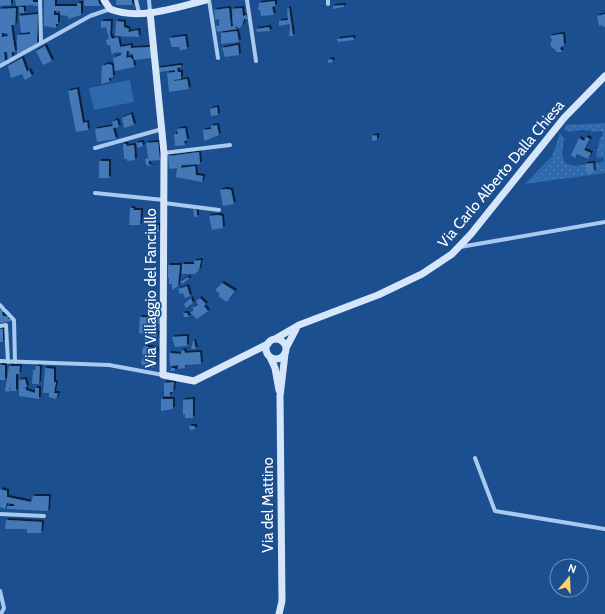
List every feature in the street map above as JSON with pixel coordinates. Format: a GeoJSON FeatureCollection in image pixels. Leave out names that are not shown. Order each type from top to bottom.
{"type":"FeatureCollection","features":[{"type":"Feature","properties":{"kind":"main road"},"geometry":{"type":"LineString","coordinates":[[105,1],[110,9],[130,14],[150,12],[206,0]]}},
{"type":"Feature","properties":{"kind":"main road","name":"Via Villaggio del Fanciullo"},"geometry":{"type":"LineString","coordinates":[[150,12],[164,153],[163,375]]}},
{"type":"Feature","properties":{"kind":"main road","name":"Via Carlo Alberto Dalla Chiesa"},"geometry":{"type":"LineString","coordinates":[[275,339],[299,325],[378,295],[422,274],[442,262],[460,247],[564,118],[605,76]]}},
{"type":"Feature","properties":{"kind":"main road"},"geometry":{"type":"LineString","coordinates":[[249,354],[257,353],[280,358],[285,351],[291,335],[299,325]]}},
{"type":"Feature","properties":{"kind":"main road"},"geometry":{"type":"LineString","coordinates":[[163,375],[194,381],[249,354],[275,339],[281,341],[285,351]]}},
{"type":"Feature","properties":{"kind":"main road"},"geometry":{"type":"LineString","coordinates":[[268,344],[266,350],[269,356]]}},
{"type":"Feature","properties":{"kind":"main road","name":"Via del Mattino"},"geometry":{"type":"LineString","coordinates":[[280,614],[282,601],[280,396],[285,351]]}},
{"type":"Feature","properties":{"kind":"main road","name":"Via del Mattino"},"geometry":{"type":"LineString","coordinates":[[269,356],[275,368],[280,396]]}},
{"type":"Feature","properties":{"kind":"street"},"geometry":{"type":"LineString","coordinates":[[40,0],[41,44]]}},
{"type":"Feature","properties":{"kind":"street"},"geometry":{"type":"LineString","coordinates":[[136,0],[139,13]]}},
{"type":"Feature","properties":{"kind":"street"},"geometry":{"type":"LineString","coordinates":[[149,0],[150,12]]}},
{"type":"Feature","properties":{"kind":"street"},"geometry":{"type":"LineString","coordinates":[[209,0],[218,58]]}},
{"type":"Feature","properties":{"kind":"street"},"geometry":{"type":"LineString","coordinates":[[247,0],[256,61]]}},
{"type":"Feature","properties":{"kind":"street"},"geometry":{"type":"LineString","coordinates":[[0,66],[90,16],[110,9]]}},
{"type":"Feature","properties":{"kind":"street"},"geometry":{"type":"LineString","coordinates":[[95,148],[162,129]]}},
{"type":"Feature","properties":{"kind":"street"},"geometry":{"type":"LineString","coordinates":[[164,153],[230,145]]}},
{"type":"Feature","properties":{"kind":"street","name":"Via Villaggio del Fanciullo"},"geometry":{"type":"LineString","coordinates":[[95,193],[164,201]]}},
{"type":"Feature","properties":{"kind":"street"},"geometry":{"type":"LineString","coordinates":[[164,201],[219,210]]}},
{"type":"Feature","properties":{"kind":"street"},"geometry":{"type":"LineString","coordinates":[[460,247],[605,222]]}},
{"type":"Feature","properties":{"kind":"street"},"geometry":{"type":"LineString","coordinates":[[0,305],[14,320],[15,362]]}},
{"type":"Feature","properties":{"kind":"street"},"geometry":{"type":"LineString","coordinates":[[0,326],[6,325],[8,362]]}},
{"type":"Feature","properties":{"kind":"street"},"geometry":{"type":"LineString","coordinates":[[0,361],[109,365],[163,375]]}},
{"type":"Feature","properties":{"kind":"street"},"geometry":{"type":"LineString","coordinates":[[475,458],[495,511],[605,529]]}},
{"type":"Feature","properties":{"kind":"street"},"geometry":{"type":"LineString","coordinates":[[0,514],[44,516]]}},
{"type":"Feature","properties":{"kind":"street"},"geometry":{"type":"LineString","coordinates":[[0,591],[4,608],[1,614]]}},
{"type":"Feature","properties":{"kind":"shaded area"},"geometry":{"type":"Polygon","coordinates":[[[130,80],[134,102],[94,110],[89,88],[130,80]]]}},
{"type":"Feature","properties":{"kind":"shaded area"},"geometry":{"type":"Polygon","coordinates":[[[605,123],[605,173],[525,184],[552,156],[560,133],[564,139],[562,155],[565,163],[574,166],[604,162],[603,157],[599,158],[596,156],[600,138],[603,135],[602,131],[597,132],[582,130],[570,132],[564,129],[567,125],[605,123]]]}},
{"type":"Feature","properties":{"kind":"building"},"geometry":{"type":"Polygon","coordinates":[[[0,0],[11,0],[11,5],[0,6],[0,0]]]}},
{"type":"Feature","properties":{"kind":"building"},"geometry":{"type":"Polygon","coordinates":[[[15,0],[33,0],[33,2],[38,2],[38,6],[16,6],[15,0]]]}},
{"type":"Feature","properties":{"kind":"building"},"geometry":{"type":"Polygon","coordinates":[[[44,0],[55,0],[55,6],[77,6],[77,3],[81,3],[81,15],[68,19],[68,16],[60,15],[60,11],[54,11],[54,15],[58,15],[58,24],[56,24],[56,28],[44,26],[44,0]]]}},
{"type":"Feature","properties":{"kind":"building"},"geometry":{"type":"Polygon","coordinates":[[[84,0],[98,0],[100,6],[84,6],[84,0]]]}},
{"type":"Feature","properties":{"kind":"building"},"geometry":{"type":"Polygon","coordinates":[[[116,0],[132,0],[132,5],[116,5],[116,0]]]}},
{"type":"Feature","properties":{"kind":"building"},"geometry":{"type":"Polygon","coordinates":[[[275,1],[275,6],[272,7],[274,15],[261,16],[260,10],[258,10],[259,3],[275,1]]]}},
{"type":"Feature","properties":{"kind":"building"},"geometry":{"type":"Polygon","coordinates":[[[344,5],[344,7],[333,9],[333,6],[344,5]]]}},
{"type":"Feature","properties":{"kind":"building"},"geometry":{"type":"Polygon","coordinates":[[[19,7],[24,7],[24,13],[19,13],[19,7]]]}},
{"type":"Feature","properties":{"kind":"building"},"geometry":{"type":"Polygon","coordinates":[[[16,8],[15,25],[11,25],[15,52],[12,52],[12,57],[8,59],[7,52],[4,52],[5,61],[0,64],[0,9],[16,8]],[[2,33],[2,37],[8,36],[7,33],[2,33]]]}},
{"type":"Feature","properties":{"kind":"building"},"geometry":{"type":"Polygon","coordinates":[[[229,8],[231,27],[233,26],[232,9],[242,8],[243,16],[247,15],[247,19],[244,19],[242,26],[239,28],[235,26],[236,29],[217,32],[216,26],[219,25],[219,19],[215,20],[214,10],[229,8]]]}},
{"type":"Feature","properties":{"kind":"building"},"geometry":{"type":"Polygon","coordinates":[[[289,8],[293,36],[289,36],[290,24],[279,26],[279,21],[288,20],[287,9],[289,8]]]}},
{"type":"Feature","properties":{"kind":"building"},"geometry":{"type":"Polygon","coordinates":[[[38,14],[37,43],[17,55],[17,35],[30,34],[30,32],[21,33],[19,16],[38,14]]]}},
{"type":"Feature","properties":{"kind":"building"},"geometry":{"type":"Polygon","coordinates":[[[605,14],[605,27],[603,27],[603,25],[599,26],[597,16],[605,14]]]}},
{"type":"Feature","properties":{"kind":"building"},"geometry":{"type":"Polygon","coordinates":[[[101,21],[111,21],[110,35],[112,39],[118,37],[120,47],[131,45],[131,48],[151,47],[152,58],[134,60],[133,54],[130,54],[129,51],[127,51],[126,58],[130,57],[133,60],[134,67],[115,71],[113,58],[121,55],[121,52],[113,53],[112,56],[110,45],[107,45],[106,40],[109,39],[106,27],[101,28],[101,21]]]}},
{"type":"Feature","properties":{"kind":"building"},"geometry":{"type":"Polygon","coordinates":[[[116,21],[124,22],[124,27],[129,29],[128,32],[138,30],[139,37],[115,36],[116,21]]]}},
{"type":"Feature","properties":{"kind":"building"},"geometry":{"type":"Polygon","coordinates":[[[269,27],[270,31],[257,32],[256,29],[269,27]]]}},
{"type":"Feature","properties":{"kind":"building"},"geometry":{"type":"Polygon","coordinates":[[[237,31],[239,42],[221,44],[221,33],[237,31]]]}},
{"type":"Feature","properties":{"kind":"building"},"geometry":{"type":"Polygon","coordinates":[[[563,34],[564,45],[560,48],[562,52],[557,52],[550,45],[552,40],[550,36],[563,34]]]}},
{"type":"Feature","properties":{"kind":"building"},"geometry":{"type":"Polygon","coordinates":[[[185,36],[187,49],[180,50],[179,47],[172,47],[169,38],[185,36]]]}},
{"type":"Feature","properties":{"kind":"building"},"geometry":{"type":"Polygon","coordinates":[[[353,37],[354,40],[338,42],[337,39],[353,37]]]}},
{"type":"Feature","properties":{"kind":"building"},"geometry":{"type":"Polygon","coordinates":[[[238,45],[239,55],[225,57],[222,48],[238,45]]]}},
{"type":"Feature","properties":{"kind":"building"},"geometry":{"type":"Polygon","coordinates":[[[45,46],[52,61],[43,65],[36,51],[45,46]]]}},
{"type":"Feature","properties":{"kind":"building"},"geometry":{"type":"Polygon","coordinates":[[[22,58],[27,72],[29,70],[32,76],[25,80],[22,74],[11,78],[8,66],[22,58]]]}},
{"type":"Feature","properties":{"kind":"building"},"geometry":{"type":"Polygon","coordinates":[[[332,59],[333,62],[328,63],[328,60],[332,59]]]}},
{"type":"Feature","properties":{"kind":"building"},"geometry":{"type":"Polygon","coordinates":[[[108,64],[112,65],[113,77],[109,78],[109,82],[101,84],[102,66],[108,64]]]}},
{"type":"Feature","properties":{"kind":"building"},"geometry":{"type":"Polygon","coordinates":[[[181,65],[181,67],[177,68],[178,72],[181,72],[181,79],[174,81],[187,79],[189,89],[169,92],[167,73],[175,72],[175,70],[159,72],[158,68],[181,65]]]}},
{"type":"Feature","properties":{"kind":"building"},"geometry":{"type":"Polygon","coordinates":[[[77,89],[83,123],[87,122],[88,130],[76,132],[68,91],[77,89]]]}},
{"type":"Feature","properties":{"kind":"building"},"geometry":{"type":"Polygon","coordinates":[[[217,107],[218,115],[211,116],[210,109],[217,107]]]}},
{"type":"Feature","properties":{"kind":"building"},"geometry":{"type":"Polygon","coordinates":[[[131,114],[134,125],[124,128],[122,118],[131,114]]]}},
{"type":"Feature","properties":{"kind":"building"},"geometry":{"type":"Polygon","coordinates":[[[117,120],[119,127],[113,128],[116,139],[97,142],[95,129],[113,126],[112,122],[117,120]]]}},
{"type":"Feature","properties":{"kind":"building"},"geometry":{"type":"Polygon","coordinates":[[[217,125],[219,135],[204,141],[203,130],[211,129],[211,126],[217,125]]]}},
{"type":"Feature","properties":{"kind":"building"},"geometry":{"type":"Polygon","coordinates":[[[185,128],[187,140],[184,141],[185,145],[175,146],[174,134],[178,134],[177,129],[185,128]]]}},
{"type":"Feature","properties":{"kind":"building"},"geometry":{"type":"Polygon","coordinates":[[[377,135],[377,140],[372,141],[372,136],[377,135]]]}},
{"type":"Feature","properties":{"kind":"building"},"geometry":{"type":"Polygon","coordinates":[[[586,137],[590,139],[584,150],[591,153],[588,159],[577,154],[575,158],[571,155],[579,138],[584,141],[586,137]]]}},
{"type":"Feature","properties":{"kind":"building"},"geometry":{"type":"Polygon","coordinates":[[[142,142],[143,146],[138,148],[136,143],[142,142]]]}},
{"type":"Feature","properties":{"kind":"building"},"geometry":{"type":"Polygon","coordinates":[[[158,142],[160,160],[149,161],[149,165],[153,167],[146,165],[145,159],[148,158],[146,143],[158,142]]]}},
{"type":"Feature","properties":{"kind":"building"},"geometry":{"type":"Polygon","coordinates":[[[123,144],[126,144],[127,146],[134,145],[135,160],[127,161],[127,159],[124,159],[123,144]]]}},
{"type":"Feature","properties":{"kind":"building"},"geometry":{"type":"Polygon","coordinates":[[[199,152],[200,164],[182,165],[181,168],[195,166],[196,175],[203,176],[202,182],[176,177],[177,168],[169,169],[168,156],[199,152]]]}},
{"type":"Feature","properties":{"kind":"building"},"geometry":{"type":"Polygon","coordinates":[[[99,161],[109,161],[109,178],[99,178],[99,161]]]}},
{"type":"Feature","properties":{"kind":"building"},"geometry":{"type":"Polygon","coordinates":[[[593,163],[594,172],[587,174],[585,164],[593,163]]]}},
{"type":"Feature","properties":{"kind":"building"},"geometry":{"type":"Polygon","coordinates":[[[220,190],[231,190],[234,204],[223,206],[220,190]]]}},
{"type":"Feature","properties":{"kind":"building"},"geometry":{"type":"Polygon","coordinates":[[[130,208],[134,208],[133,210],[141,210],[140,225],[129,225],[130,208]]]}},
{"type":"Feature","properties":{"kind":"building"},"geometry":{"type":"Polygon","coordinates":[[[193,209],[197,210],[197,217],[194,217],[193,209]]]}},
{"type":"Feature","properties":{"kind":"building"},"geometry":{"type":"Polygon","coordinates":[[[209,216],[222,216],[223,228],[212,230],[209,216]]]}},
{"type":"Feature","properties":{"kind":"building"},"geometry":{"type":"Polygon","coordinates":[[[151,225],[159,225],[159,232],[151,231],[151,225]]]}},
{"type":"Feature","properties":{"kind":"building"},"geometry":{"type":"Polygon","coordinates":[[[201,260],[199,270],[195,274],[182,274],[182,264],[194,264],[194,261],[201,260]]]}},
{"type":"Feature","properties":{"kind":"building"},"geometry":{"type":"Polygon","coordinates":[[[168,265],[180,265],[178,286],[172,290],[172,284],[169,284],[168,278],[168,265]]]}},
{"type":"Feature","properties":{"kind":"building"},"geometry":{"type":"Polygon","coordinates":[[[188,277],[189,279],[182,284],[180,282],[188,277]]]}},
{"type":"Feature","properties":{"kind":"building"},"geometry":{"type":"Polygon","coordinates":[[[222,283],[235,291],[227,302],[218,296],[220,294],[215,290],[222,283]]]}},
{"type":"Feature","properties":{"kind":"building"},"geometry":{"type":"Polygon","coordinates":[[[187,286],[190,296],[185,298],[183,293],[180,294],[178,289],[187,286]]]}},
{"type":"Feature","properties":{"kind":"building"},"geometry":{"type":"Polygon","coordinates":[[[191,298],[193,303],[186,308],[184,304],[191,298]]]}},
{"type":"Feature","properties":{"kind":"building"},"geometry":{"type":"Polygon","coordinates":[[[200,298],[206,304],[204,306],[208,311],[197,319],[190,313],[194,310],[192,308],[198,305],[196,301],[200,298]]]}},
{"type":"Feature","properties":{"kind":"building"},"geometry":{"type":"Polygon","coordinates":[[[4,309],[5,312],[2,312],[3,316],[7,316],[9,319],[12,319],[12,321],[0,323],[0,310],[4,309]]]}},
{"type":"Feature","properties":{"kind":"building"},"geometry":{"type":"Polygon","coordinates":[[[183,313],[187,313],[189,317],[184,317],[183,313]]]}},
{"type":"Feature","properties":{"kind":"building"},"geometry":{"type":"Polygon","coordinates":[[[140,317],[161,317],[160,324],[155,324],[156,322],[148,322],[147,331],[158,333],[154,343],[145,341],[145,334],[139,333],[140,317]]]}},
{"type":"Feature","properties":{"kind":"building"},"geometry":{"type":"Polygon","coordinates":[[[0,329],[3,329],[3,342],[0,342],[0,329]]]}},
{"type":"Feature","properties":{"kind":"building"},"geometry":{"type":"Polygon","coordinates":[[[187,336],[187,346],[175,347],[172,337],[187,336]]]}},
{"type":"Feature","properties":{"kind":"building"},"geometry":{"type":"Polygon","coordinates":[[[194,341],[196,349],[191,349],[194,341]]]}},
{"type":"Feature","properties":{"kind":"building"},"geometry":{"type":"Polygon","coordinates":[[[145,346],[157,349],[154,368],[141,364],[143,356],[145,357],[142,353],[143,347],[145,346]]]}},
{"type":"Feature","properties":{"kind":"building"},"geometry":{"type":"Polygon","coordinates":[[[184,350],[185,353],[200,352],[201,364],[185,365],[185,368],[178,369],[179,365],[170,366],[169,353],[181,354],[181,351],[184,350]]]}},
{"type":"Feature","properties":{"kind":"building"},"geometry":{"type":"Polygon","coordinates":[[[0,365],[5,365],[5,380],[0,380],[0,365]]]}},
{"type":"Feature","properties":{"kind":"building"},"geometry":{"type":"Polygon","coordinates":[[[9,366],[20,366],[19,374],[16,374],[16,391],[10,391],[11,380],[9,392],[5,391],[9,366]]]}},
{"type":"Feature","properties":{"kind":"building"},"geometry":{"type":"Polygon","coordinates":[[[36,366],[40,366],[39,384],[32,384],[33,370],[35,370],[36,366]]]}},
{"type":"Feature","properties":{"kind":"building"},"geometry":{"type":"Polygon","coordinates":[[[45,368],[54,369],[54,382],[56,382],[54,393],[58,393],[56,399],[49,397],[49,393],[43,393],[45,368]]]}},
{"type":"Feature","properties":{"kind":"building"},"geometry":{"type":"Polygon","coordinates":[[[171,368],[175,368],[175,371],[170,371],[171,368]]]}},
{"type":"Feature","properties":{"kind":"building"},"geometry":{"type":"Polygon","coordinates":[[[25,379],[27,387],[23,388],[35,393],[35,388],[39,388],[39,399],[19,396],[19,380],[25,379]]]}},
{"type":"Feature","properties":{"kind":"building"},"geometry":{"type":"Polygon","coordinates":[[[174,382],[173,392],[170,392],[170,396],[164,396],[164,383],[174,382]]]}},
{"type":"Feature","properties":{"kind":"building"},"geometry":{"type":"Polygon","coordinates":[[[161,399],[173,399],[173,409],[161,411],[161,399]]]}},
{"type":"Feature","properties":{"kind":"building"},"geometry":{"type":"Polygon","coordinates":[[[193,399],[193,418],[185,418],[185,414],[183,415],[183,400],[193,399]]]}},
{"type":"Feature","properties":{"kind":"building"},"geometry":{"type":"Polygon","coordinates":[[[189,426],[195,426],[195,429],[190,430],[189,426]]]}},
{"type":"Feature","properties":{"kind":"building"},"geometry":{"type":"Polygon","coordinates":[[[0,489],[7,491],[7,497],[31,502],[33,496],[49,496],[48,511],[7,509],[7,506],[14,506],[14,504],[7,503],[5,509],[0,507],[0,489]]]}},
{"type":"Feature","properties":{"kind":"building"},"geometry":{"type":"Polygon","coordinates":[[[6,520],[42,522],[41,533],[27,533],[27,529],[5,529],[6,520]]]}}]}
